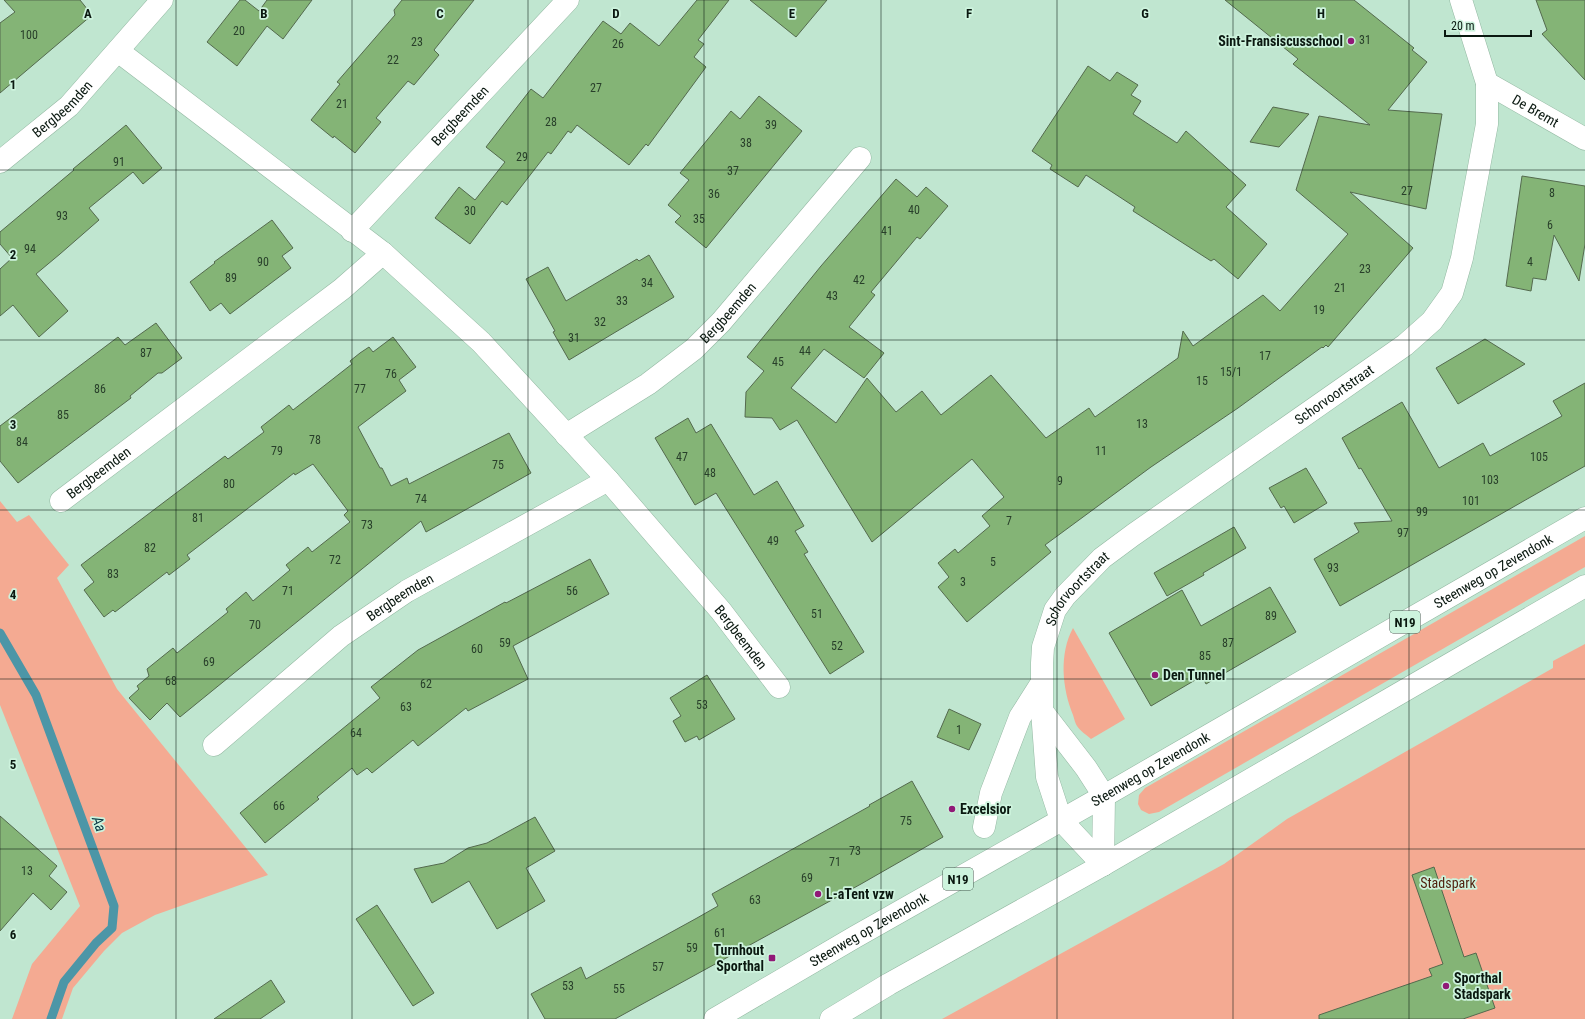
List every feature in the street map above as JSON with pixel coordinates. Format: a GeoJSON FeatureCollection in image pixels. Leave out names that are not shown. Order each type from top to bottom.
{"type":"FeatureCollection","features":[{"type":"Feature","properties":{"kind":"street","name":"Bergbeemden"},"geometry":{"type":"LineString","coordinates":[[0,162],[69,106],[162,0]]}},
{"type":"Feature","properties":{"kind":"street","name":"Bergbeemden"},"geometry":{"type":"LineString","coordinates":[[352,230],[568,0]]}},
{"type":"Feature","properties":{"kind":"street","name":"Schorvoortstraat"},"geometry":{"type":"LineString","coordinates":[[1103,865],[1061,820],[1047,777],[1041,684],[1043,647],[1055,610],[1066,596],[1102,558],[1133,534],[1405,345],[1432,321],[1452,293],[1462,258],[1487,124],[1487,83],[1462,0]]}},
{"type":"Feature","properties":{"kind":"street","name":"Bergbeemden"},"geometry":{"type":"LineString","coordinates":[[118,51],[383,253],[482,342],[608,480],[721,611],[779,687]]}},
{"type":"Feature","properties":{"kind":"street","name":"De Bremt"},"geometry":{"type":"LineString","coordinates":[[1487,83],[1585,139]]}},
{"type":"Feature","properties":{"kind":"street","name":"Bergbeemden"},"geometry":{"type":"LineString","coordinates":[[566,435],[648,384],[694,349],[721,322],[860,158]]}},
{"type":"Feature","properties":{"kind":"street","name":"Bergbeemden"},"geometry":{"type":"LineString","coordinates":[[61,501],[342,289],[383,253]]}},
{"type":"Feature","properties":{"kind":"street","name":"Bergbeemden"},"geometry":{"type":"LineString","coordinates":[[214,745],[341,636],[407,591],[608,480]]}},
{"type":"Feature","properties":{"kind":"street","name":"Steenweg op Zevendonk"},"geometry":{"type":"LineString","coordinates":[[715,1019],[1585,518]]}},
{"type":"Feature","properties":{"kind":"street"},"geometry":{"type":"LineString","coordinates":[[831,1019],[890,984],[1103,865],[1585,586]]}},
{"type":"Feature","properties":{"kind":"street"},"geometry":{"type":"LineString","coordinates":[[984,827],[991,793],[1020,717],[1041,684]]}},
{"type":"Feature","properties":{"kind":"street"},"geometry":{"type":"LineString","coordinates":[[1042,711],[1086,768],[1104,796],[1103,865]]}},
{"type":"Feature","properties":{"kind":"green space"},"geometry":{"type":"Polygon","coordinates":[[[0,501],[17,522],[29,515],[69,565],[57,578],[117,689],[268,875],[155,915],[122,933],[104,951],[73,988],[62,1019],[12,1019],[32,964],[80,906],[0,705],[0,501]]]}},
{"type":"Feature","properties":{"kind":"green space"},"geometry":{"type":"Polygon","coordinates":[[[1585,536],[1585,567],[1159,812],[1149,814],[1141,810],[1138,804],[1139,795],[1145,788],[1585,536]]]}},
{"type":"Feature","properties":{"kind":"green space"},"geometry":{"type":"Polygon","coordinates":[[[1073,628],[1125,719],[1091,739],[1076,725],[1069,705],[1064,682],[1064,660],[1073,628]]]}},
{"type":"Feature","properties":{"kind":"green space","name":"Stadspark"},"geometry":{"type":"Polygon","coordinates":[[[1585,644],[1585,1019],[942,1019],[1224,864],[1287,819],[1553,668],[1553,661],[1585,644]]]}},
{"type":"Feature","properties":{"kind":"building"},"geometry":{"type":"Polygon","coordinates":[[[4,0],[80,0],[92,15],[0,93],[0,23],[15,12],[4,0]]]}},
{"type":"Feature","properties":{"kind":"building"},"geometry":{"type":"Polygon","coordinates":[[[240,0],[245,0],[259,11],[267,0],[312,0],[283,39],[267,26],[237,66],[207,42],[240,0]]]}},
{"type":"Feature","properties":{"kind":"building"},"geometry":{"type":"Polygon","coordinates":[[[402,0],[474,0],[434,50],[439,55],[414,85],[408,81],[376,118],[381,122],[355,153],[334,136],[333,138],[311,120],[340,84],[337,82],[395,15],[394,10],[402,0]]]}},
{"type":"Feature","properties":{"kind":"building"},"geometry":{"type":"Polygon","coordinates":[[[697,0],[729,0],[698,40],[704,44],[694,57],[706,67],[648,146],[646,144],[629,165],[577,125],[571,133],[568,131],[551,154],[548,152],[507,205],[502,201],[470,244],[435,218],[459,187],[475,200],[505,162],[486,147],[531,89],[543,98],[603,21],[621,34],[630,23],[659,46],[697,0]]]}},
{"type":"Feature","properties":{"kind":"building"},"geometry":{"type":"Polygon","coordinates":[[[750,0],[827,0],[796,37],[750,0]]]}},
{"type":"Feature","properties":{"kind":"building"},"geometry":{"type":"Polygon","coordinates":[[[1225,0],[1354,0],[1414,48],[1412,50],[1427,62],[1388,110],[1442,114],[1426,209],[1350,192],[1413,248],[1328,347],[1326,345],[1323,348],[1322,347],[1238,408],[1151,467],[1045,545],[1051,552],[967,622],[938,587],[949,577],[938,563],[955,549],[958,553],[990,526],[982,516],[1004,497],[972,459],[872,542],[797,420],[780,430],[772,418],[745,417],[746,392],[764,371],[747,357],[821,266],[896,179],[917,197],[926,187],[948,206],[920,239],[917,237],[871,292],[875,295],[849,327],[884,353],[864,378],[824,349],[791,388],[836,423],[867,378],[896,412],[922,391],[941,415],[991,375],[1046,438],[1089,408],[1095,417],[1178,358],[1183,331],[1193,346],[1263,295],[1280,311],[1348,234],[1296,190],[1319,116],[1370,125],[1293,64],[1298,59],[1225,0]]]}},
{"type":"Feature","properties":{"kind":"building"},"geometry":{"type":"Polygon","coordinates":[[[1536,0],[1585,0],[1585,80],[1542,34],[1547,30],[1536,0]]]}},
{"type":"Feature","properties":{"kind":"building"},"geometry":{"type":"Polygon","coordinates":[[[1088,66],[1110,81],[1117,72],[1138,85],[1131,95],[1141,101],[1133,114],[1177,143],[1186,131],[1246,185],[1226,207],[1267,244],[1238,279],[1214,259],[1211,261],[1133,211],[1135,207],[1086,175],[1078,187],[1050,169],[1052,165],[1032,151],[1088,66]]]}},
{"type":"Feature","properties":{"kind":"building"},"geometry":{"type":"Polygon","coordinates":[[[759,96],[802,131],[706,248],[675,222],[681,216],[668,205],[689,180],[680,173],[731,111],[740,119],[759,96]]]}},
{"type":"Feature","properties":{"kind":"building"},"geometry":{"type":"Polygon","coordinates":[[[1273,107],[1309,114],[1279,147],[1250,142],[1273,107]]]}},
{"type":"Feature","properties":{"kind":"building"},"geometry":{"type":"Polygon","coordinates":[[[126,125],[162,168],[143,184],[133,172],[89,208],[99,220],[36,274],[68,311],[39,337],[13,305],[0,316],[0,269],[12,258],[0,244],[0,232],[126,125]]]}},
{"type":"Feature","properties":{"kind":"building"},"geometry":{"type":"Polygon","coordinates":[[[1522,176],[1585,186],[1585,244],[1579,281],[1554,235],[1546,280],[1533,278],[1531,291],[1506,286],[1522,176]]]}},
{"type":"Feature","properties":{"kind":"building"},"geometry":{"type":"Polygon","coordinates":[[[272,220],[293,248],[282,256],[291,268],[230,314],[221,303],[210,311],[190,282],[215,263],[214,262],[272,220]]]}},
{"type":"Feature","properties":{"kind":"building"},"geometry":{"type":"Polygon","coordinates":[[[649,255],[674,297],[569,360],[553,332],[555,331],[526,279],[548,267],[566,301],[637,259],[639,261],[649,255]]]}},
{"type":"Feature","properties":{"kind":"building"},"geometry":{"type":"Polygon","coordinates":[[[156,323],[182,358],[162,373],[158,373],[130,396],[131,398],[18,483],[0,461],[0,426],[118,337],[125,345],[156,323]]]}},
{"type":"Feature","properties":{"kind":"building"},"geometry":{"type":"Polygon","coordinates":[[[393,337],[416,367],[399,380],[406,391],[358,427],[391,486],[407,478],[409,484],[509,433],[531,473],[426,532],[421,521],[180,717],[167,703],[150,720],[129,698],[139,689],[137,686],[149,676],[147,669],[173,648],[177,653],[228,612],[226,609],[246,592],[253,601],[290,570],[286,565],[308,547],[312,552],[350,522],[344,515],[348,511],[313,464],[295,475],[294,473],[187,555],[190,559],[169,575],[167,572],[115,612],[113,610],[104,617],[84,590],[94,582],[81,565],[225,456],[228,459],[264,432],[261,427],[289,405],[293,410],[352,364],[350,361],[360,353],[369,347],[373,352],[393,337]]]}},
{"type":"Feature","properties":{"kind":"building"},"geometry":{"type":"Polygon","coordinates":[[[1485,339],[1525,364],[1458,404],[1436,368],[1485,339]]]}},
{"type":"Feature","properties":{"kind":"building"},"geometry":{"type":"Polygon","coordinates":[[[1585,383],[1585,466],[1340,606],[1314,559],[1359,532],[1354,523],[1392,521],[1361,468],[1359,469],[1342,438],[1402,402],[1439,468],[1483,443],[1490,456],[1562,416],[1553,401],[1585,383]]]}},
{"type":"Feature","properties":{"kind":"building"},"geometry":{"type":"Polygon","coordinates":[[[688,418],[696,433],[711,424],[754,495],[777,481],[804,526],[795,531],[808,552],[804,554],[864,652],[830,674],[716,493],[695,505],[655,438],[688,418]]]}},
{"type":"Feature","properties":{"kind":"building"},"geometry":{"type":"Polygon","coordinates":[[[1306,468],[1327,503],[1294,523],[1284,506],[1281,508],[1269,488],[1306,468]]]}},
{"type":"Feature","properties":{"kind":"building"},"geometry":{"type":"Polygon","coordinates":[[[1234,527],[1246,548],[1203,573],[1204,575],[1167,596],[1154,573],[1234,527]]]}},
{"type":"Feature","properties":{"kind":"building"},"geometry":{"type":"Polygon","coordinates":[[[590,559],[609,594],[513,646],[528,679],[468,711],[466,708],[418,746],[413,740],[372,773],[367,768],[357,775],[352,768],[317,797],[319,799],[265,843],[240,813],[380,698],[371,687],[418,650],[505,602],[506,603],[590,559]]]}},
{"type":"Feature","properties":{"kind":"building"},"geometry":{"type":"Polygon","coordinates":[[[1270,587],[1296,632],[1206,684],[1202,676],[1151,706],[1109,633],[1182,590],[1201,626],[1270,587]]]}},
{"type":"Feature","properties":{"kind":"building"},"geometry":{"type":"Polygon","coordinates":[[[707,675],[735,719],[699,740],[697,736],[685,742],[673,721],[681,716],[670,698],[707,675]]]}},
{"type":"Feature","properties":{"kind":"building"},"geometry":{"type":"Polygon","coordinates":[[[949,709],[981,724],[969,750],[937,737],[949,709]]]}},
{"type":"Feature","properties":{"kind":"building"},"geometry":{"type":"Polygon","coordinates":[[[912,781],[943,837],[861,884],[615,1019],[545,1019],[531,994],[581,967],[586,979],[697,918],[718,906],[712,894],[912,781]]]}},
{"type":"Feature","properties":{"kind":"building"},"geometry":{"type":"Polygon","coordinates":[[[0,816],[57,866],[49,876],[67,892],[51,910],[33,893],[0,931],[0,816]]]}},
{"type":"Feature","properties":{"kind":"building"},"geometry":{"type":"Polygon","coordinates":[[[535,817],[555,851],[526,868],[545,901],[497,929],[469,881],[432,903],[414,869],[444,863],[468,848],[487,843],[535,817]]]}},
{"type":"Feature","properties":{"kind":"building","name":"Sporthal Stadspark"},"geometry":{"type":"Polygon","coordinates":[[[1434,867],[1464,957],[1476,953],[1495,1008],[1463,1019],[1319,1019],[1319,1015],[1432,976],[1429,969],[1443,964],[1412,875],[1434,867]]]}},
{"type":"Feature","properties":{"kind":"building"},"geometry":{"type":"Polygon","coordinates":[[[377,905],[434,993],[413,1006],[356,919],[377,905]]]}},
{"type":"Feature","properties":{"kind":"building"},"geometry":{"type":"Polygon","coordinates":[[[271,980],[285,1002],[260,1019],[214,1019],[271,980]]]}},
{"type":"Feature","properties":{"kind":"waterway","name":"Aa"},"geometry":{"type":"LineString","coordinates":[[0,633],[36,695],[114,906],[112,928],[96,943],[64,982],[51,1019]]}},
{"type":"Feature","properties":{"kind":"place","name":"Sint-Fransiscusschool"},"geometry":{"type":"Point","coordinates":[1351,41]}},
{"type":"Feature","properties":{"kind":"place","name":"Den Tunnel"},"geometry":{"type":"Point","coordinates":[1155,675]}},
{"type":"Feature","properties":{"kind":"place","name":"Excelsior"},"geometry":{"type":"Point","coordinates":[952,809]}},
{"type":"Feature","properties":{"kind":"place","name":"L-aTent vzw"},"geometry":{"type":"Point","coordinates":[818,894]}},
{"type":"Feature","properties":{"kind":"place","name":"Turnhout Sporthal"},"geometry":{"type":"Point","coordinates":[772,958]}},
{"type":"Feature","properties":{"kind":"place","name":"Sporthal Stadspark"},"geometry":{"type":"Point","coordinates":[1446,986]}}]}
